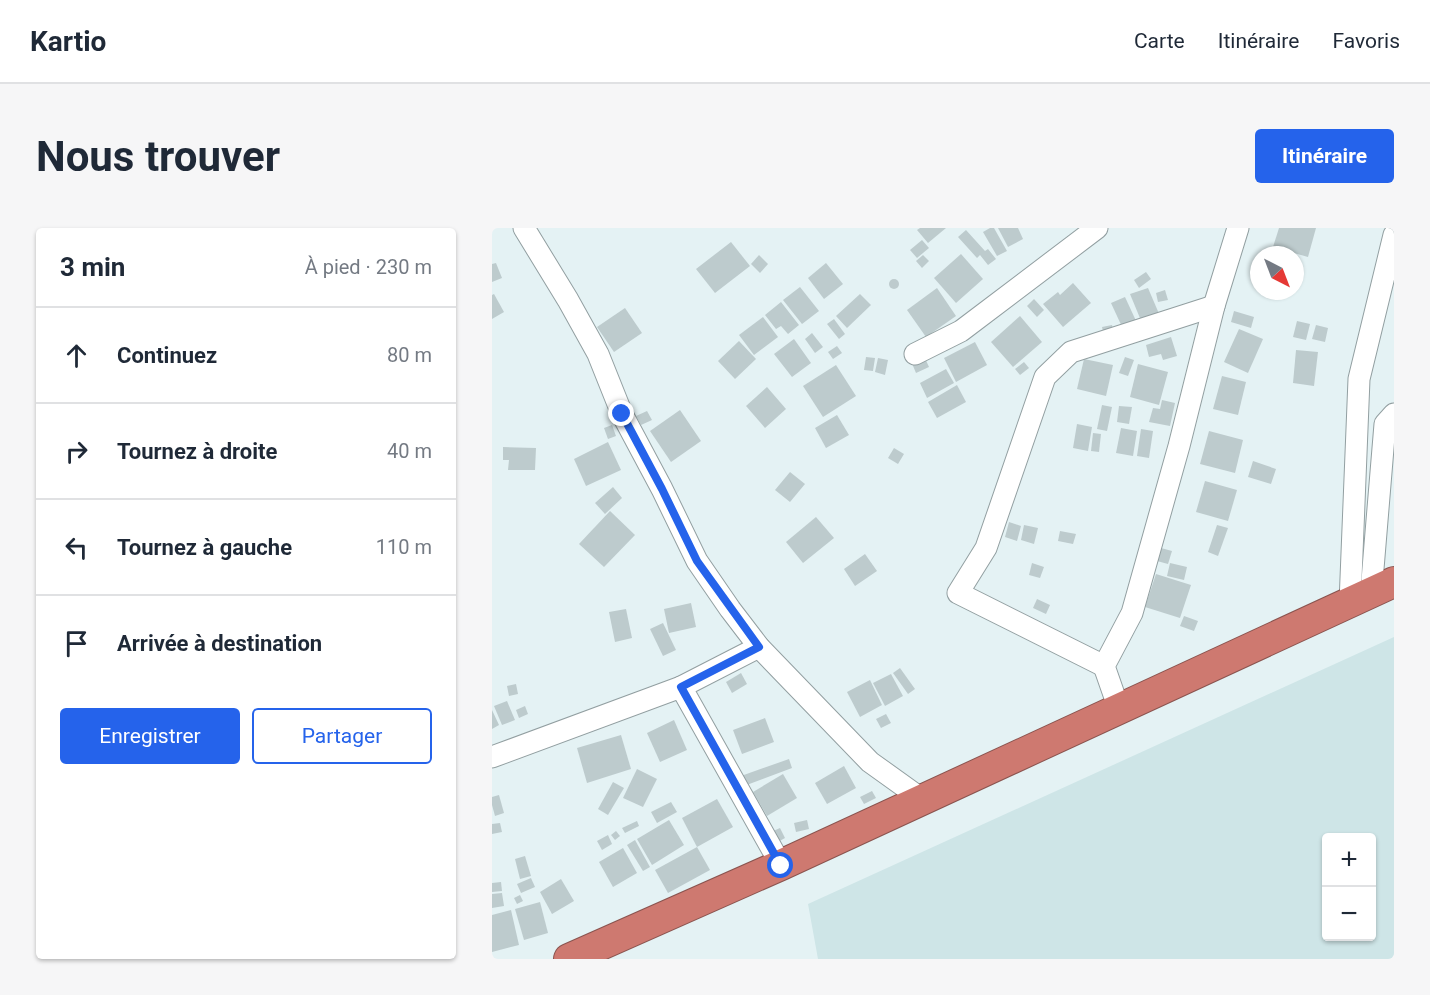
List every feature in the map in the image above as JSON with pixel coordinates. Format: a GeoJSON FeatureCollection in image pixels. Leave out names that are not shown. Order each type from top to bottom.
{"type":"FeatureCollection","features":[{"type":"Feature","properties":{"kind":"highway"},"geometry":{"type":"LineString","coordinates":[[569,959],[781,866],[1372,593]]}},
{"type":"Feature","properties":{"kind":"street"},"geometry":{"type":"LineString","coordinates":[[524,228],[598,354],[622,414],[697,561],[759,647],[870,762],[923,801]]}},
{"type":"Feature","properties":{"kind":"street"},"geometry":{"type":"LineString","coordinates":[[915,354],[961,331],[1097,228]]}},
{"type":"Feature","properties":{"kind":"street"},"geometry":{"type":"LineString","coordinates":[[1104,666],[1132,613],[1179,446],[1214,306],[1238,228]]}},
{"type":"Feature","properties":{"kind":"street"},"geometry":{"type":"LineString","coordinates":[[1372,593],[1359,379],[1394,235]]}},
{"type":"Feature","properties":{"kind":"street"},"geometry":{"type":"LineString","coordinates":[[1119,709],[1104,666],[958,593],[986,548],[1045,377],[1071,352],[1214,306]]}},
{"type":"Feature","properties":{"kind":"street"},"geometry":{"type":"LineString","coordinates":[[1372,593],[1385,424],[1394,414]]}},
{"type":"Feature","properties":{"kind":"street"},"geometry":{"type":"LineString","coordinates":[[492,758],[681,687],[759,647]]}},
{"type":"Feature","properties":{"kind":"street"},"geometry":{"type":"LineString","coordinates":[[681,687],[781,866]]}},
{"type":"Feature","properties":{"kind":"shaded area"},"geometry":{"type":"Polygon","coordinates":[[[1394,637],[1394,959],[818,959],[808,904],[1394,637]]]}},
{"type":"Feature","properties":{"kind":"building"},"geometry":{"type":"Polygon","coordinates":[[[946,228],[928,243],[917,230],[946,228]]]}},
{"type":"Feature","properties":{"kind":"building"},"geometry":{"type":"Polygon","coordinates":[[[994,228],[1007,251],[997,256],[983,232],[994,228]]]}},
{"type":"Feature","properties":{"kind":"building"},"geometry":{"type":"Polygon","coordinates":[[[998,228],[1018,228],[1023,239],[1008,247],[998,228]]]}},
{"type":"Feature","properties":{"kind":"building"},"geometry":{"type":"Polygon","coordinates":[[[1279,228],[1316,228],[1308,257],[1304,256],[1304,246],[1273,246],[1279,228]]]}},
{"type":"Feature","properties":{"kind":"building"},"geometry":{"type":"Polygon","coordinates":[[[966,230],[985,251],[988,249],[996,259],[988,265],[980,255],[977,258],[958,237],[966,230]]]}},
{"type":"Feature","properties":{"kind":"building"},"geometry":{"type":"Polygon","coordinates":[[[922,240],[929,248],[917,258],[910,250],[922,240]]]}},
{"type":"Feature","properties":{"kind":"building"},"geometry":{"type":"Polygon","coordinates":[[[731,242],[750,266],[715,293],[696,269],[731,242]]]}},
{"type":"Feature","properties":{"kind":"building"},"geometry":{"type":"Polygon","coordinates":[[[961,254],[983,279],[956,303],[934,278],[961,254]]]}},
{"type":"Feature","properties":{"kind":"building"},"geometry":{"type":"Polygon","coordinates":[[[759,255],[768,264],[760,273],[751,264],[759,255]]]}},
{"type":"Feature","properties":{"kind":"building"},"geometry":{"type":"Polygon","coordinates":[[[923,255],[929,261],[922,268],[916,261],[923,255]]]}},
{"type":"Feature","properties":{"kind":"building"},"geometry":{"type":"Polygon","coordinates":[[[496,263],[502,278],[492,282],[492,264],[496,263]]]}},
{"type":"Feature","properties":{"kind":"building"},"geometry":{"type":"Polygon","coordinates":[[[826,263],[843,284],[824,299],[808,278],[826,263]]]}},
{"type":"Feature","properties":{"kind":"building"},"geometry":{"type":"Polygon","coordinates":[[[1146,272],[1151,279],[1139,288],[1134,280],[1146,272]]]}},
{"type":"Feature","properties":{"kind":"building"},"geometry":{"type":"Polygon","coordinates":[[[894,279],[899,284],[894,289],[889,284],[894,279]]]}},
{"type":"Feature","properties":{"kind":"building"},"geometry":{"type":"Polygon","coordinates":[[[1073,283],[1091,303],[1063,327],[1043,304],[1058,292],[1060,295],[1073,283]]]}},
{"type":"Feature","properties":{"kind":"building"},"geometry":{"type":"Polygon","coordinates":[[[800,287],[819,311],[802,324],[783,300],[800,287]]]}},
{"type":"Feature","properties":{"kind":"building"},"geometry":{"type":"Polygon","coordinates":[[[937,288],[956,316],[926,337],[907,310],[937,288]]]}},
{"type":"Feature","properties":{"kind":"building"},"geometry":{"type":"Polygon","coordinates":[[[1148,288],[1160,316],[1142,323],[1130,294],[1148,288]]]}},
{"type":"Feature","properties":{"kind":"building"},"geometry":{"type":"Polygon","coordinates":[[[1165,290],[1168,300],[1158,302],[1156,293],[1165,290]]]}},
{"type":"Feature","properties":{"kind":"building"},"geometry":{"type":"Polygon","coordinates":[[[494,294],[504,312],[492,319],[492,295],[494,294]]]}},
{"type":"Feature","properties":{"kind":"building"},"geometry":{"type":"Polygon","coordinates":[[[860,294],[871,305],[847,328],[836,316],[860,294]]]}},
{"type":"Feature","properties":{"kind":"building"},"geometry":{"type":"Polygon","coordinates":[[[1125,297],[1137,323],[1123,329],[1111,303],[1125,297]]]}},
{"type":"Feature","properties":{"kind":"building"},"geometry":{"type":"Polygon","coordinates":[[[1034,299],[1044,310],[1037,317],[1027,306],[1034,299]]]}},
{"type":"Feature","properties":{"kind":"building"},"geometry":{"type":"Polygon","coordinates":[[[781,302],[799,325],[788,334],[781,326],[776,329],[765,315],[781,302]]]}},
{"type":"Feature","properties":{"kind":"building"},"geometry":{"type":"Polygon","coordinates":[[[625,308],[642,333],[614,352],[597,327],[625,308]]]}},
{"type":"Feature","properties":{"kind":"building"},"geometry":{"type":"Polygon","coordinates":[[[1234,311],[1254,317],[1251,328],[1231,322],[1234,311]]]}},
{"type":"Feature","properties":{"kind":"building"},"geometry":{"type":"Polygon","coordinates":[[[1020,316],[1042,342],[1013,367],[991,342],[1020,316]]]}},
{"type":"Feature","properties":{"kind":"building"},"geometry":{"type":"Polygon","coordinates":[[[763,317],[778,337],[754,355],[739,335],[763,317]]]}},
{"type":"Feature","properties":{"kind":"building"},"geometry":{"type":"Polygon","coordinates":[[[834,319],[845,334],[839,339],[827,324],[834,319]]]}},
{"type":"Feature","properties":{"kind":"building"},"geometry":{"type":"Polygon","coordinates":[[[1297,321],[1310,324],[1306,340],[1293,337],[1297,321]]]}},
{"type":"Feature","properties":{"kind":"building"},"geometry":{"type":"Polygon","coordinates":[[[1112,325],[1114,334],[1104,336],[1102,327],[1112,325]]]}},
{"type":"Feature","properties":{"kind":"building"},"geometry":{"type":"Polygon","coordinates":[[[1316,325],[1328,328],[1325,342],[1312,339],[1316,325]]]}},
{"type":"Feature","properties":{"kind":"building"},"geometry":{"type":"Polygon","coordinates":[[[1239,329],[1263,339],[1248,373],[1224,362],[1239,329]]]}},
{"type":"Feature","properties":{"kind":"building"},"geometry":{"type":"Polygon","coordinates":[[[812,333],[823,347],[815,353],[805,339],[812,333]]]}},
{"type":"Feature","properties":{"kind":"building"},"geometry":{"type":"Polygon","coordinates":[[[1171,337],[1177,356],[1163,360],[1161,354],[1149,357],[1146,345],[1171,337]]]}},
{"type":"Feature","properties":{"kind":"building"},"geometry":{"type":"Polygon","coordinates":[[[794,339],[811,363],[792,377],[774,354],[794,339]]]}},
{"type":"Feature","properties":{"kind":"building"},"geometry":{"type":"Polygon","coordinates":[[[739,341],[756,359],[735,379],[718,361],[739,341]]]}},
{"type":"Feature","properties":{"kind":"building"},"geometry":{"type":"Polygon","coordinates":[[[975,342],[987,365],[956,382],[944,358],[975,342]]]}},
{"type":"Feature","properties":{"kind":"building"},"geometry":{"type":"Polygon","coordinates":[[[837,346],[842,353],[833,359],[828,352],[837,346]]]}},
{"type":"Feature","properties":{"kind":"building"},"geometry":{"type":"Polygon","coordinates":[[[1296,350],[1318,352],[1314,386],[1293,383],[1296,350]]]}},
{"type":"Feature","properties":{"kind":"building"},"geometry":{"type":"Polygon","coordinates":[[[924,356],[929,367],[916,373],[911,361],[924,356]]]}},
{"type":"Feature","properties":{"kind":"building"},"geometry":{"type":"Polygon","coordinates":[[[866,357],[875,358],[873,371],[864,370],[866,357]]]}},
{"type":"Feature","properties":{"kind":"building"},"geometry":{"type":"Polygon","coordinates":[[[1125,357],[1134,360],[1128,376],[1119,373],[1125,357]]]}},
{"type":"Feature","properties":{"kind":"building"},"geometry":{"type":"Polygon","coordinates":[[[878,358],[888,360],[885,375],[875,372],[878,358]]]}},
{"type":"Feature","properties":{"kind":"building"},"geometry":{"type":"Polygon","coordinates":[[[1084,359],[1113,365],[1106,396],[1077,389],[1084,359]]]}},
{"type":"Feature","properties":{"kind":"building"},"geometry":{"type":"Polygon","coordinates":[[[1024,362],[1029,368],[1020,375],[1015,369],[1024,362]]]}},
{"type":"Feature","properties":{"kind":"building"},"geometry":{"type":"Polygon","coordinates":[[[1138,364],[1168,372],[1159,405],[1130,397],[1138,364]]]}},
{"type":"Feature","properties":{"kind":"building"},"geometry":{"type":"Polygon","coordinates":[[[836,365],[856,396],[823,417],[803,386],[836,365]]]}},
{"type":"Feature","properties":{"kind":"building"},"geometry":{"type":"Polygon","coordinates":[[[946,369],[954,383],[927,398],[920,383],[946,369]]]}},
{"type":"Feature","properties":{"kind":"building"},"geometry":{"type":"Polygon","coordinates":[[[1222,376],[1246,382],[1238,415],[1213,409],[1222,376]]]}},
{"type":"Feature","properties":{"kind":"building"},"geometry":{"type":"Polygon","coordinates":[[[957,385],[966,402],[937,418],[928,402],[957,385]]]}},
{"type":"Feature","properties":{"kind":"building"},"geometry":{"type":"Polygon","coordinates":[[[767,387],[786,409],[765,428],[746,406],[767,387]]]}},
{"type":"Feature","properties":{"kind":"building"},"geometry":{"type":"Polygon","coordinates":[[[1162,400],[1175,403],[1170,426],[1149,422],[1153,408],[1160,409],[1162,400]]]}},
{"type":"Feature","properties":{"kind":"building"},"geometry":{"type":"Polygon","coordinates":[[[1102,405],[1112,407],[1107,431],[1097,429],[1102,405]]]}},
{"type":"Feature","properties":{"kind":"building"},"geometry":{"type":"Polygon","coordinates":[[[1119,406],[1132,407],[1129,424],[1117,422],[1119,406]]]}},
{"type":"Feature","properties":{"kind":"building"},"geometry":{"type":"Polygon","coordinates":[[[680,410],[701,441],[671,462],[650,431],[680,410]]]}},
{"type":"Feature","properties":{"kind":"building"},"geometry":{"type":"Polygon","coordinates":[[[647,411],[652,420],[641,425],[636,416],[647,411]]]}},
{"type":"Feature","properties":{"kind":"building"},"geometry":{"type":"Polygon","coordinates":[[[837,415],[849,435],[826,448],[815,428],[837,415]]]}},
{"type":"Feature","properties":{"kind":"building"},"geometry":{"type":"Polygon","coordinates":[[[1077,424],[1092,427],[1088,451],[1073,448],[1077,424]]]}},
{"type":"Feature","properties":{"kind":"building"},"geometry":{"type":"Polygon","coordinates":[[[612,425],[616,436],[608,439],[604,428],[612,425]]]}},
{"type":"Feature","properties":{"kind":"building"},"geometry":{"type":"Polygon","coordinates":[[[1121,428],[1137,431],[1133,456],[1116,453],[1121,428]]]}},
{"type":"Feature","properties":{"kind":"building"},"geometry":{"type":"Polygon","coordinates":[[[1141,429],[1153,431],[1149,458],[1137,456],[1141,429]]]}},
{"type":"Feature","properties":{"kind":"building"},"geometry":{"type":"Polygon","coordinates":[[[1209,431],[1243,440],[1235,473],[1200,464],[1209,431]]]}},
{"type":"Feature","properties":{"kind":"building"},"geometry":{"type":"Polygon","coordinates":[[[1093,433],[1101,434],[1099,452],[1091,451],[1093,433]]]}},
{"type":"Feature","properties":{"kind":"building"},"geometry":{"type":"Polygon","coordinates":[[[608,442],[621,470],[586,486],[574,459],[608,442]]]}},
{"type":"Feature","properties":{"kind":"building"},"geometry":{"type":"Polygon","coordinates":[[[503,447],[536,448],[535,470],[508,470],[509,460],[503,460],[503,447]]]}},
{"type":"Feature","properties":{"kind":"building"},"geometry":{"type":"Polygon","coordinates":[[[894,448],[904,454],[898,464],[888,458],[894,448]]]}},
{"type":"Feature","properties":{"kind":"building"},"geometry":{"type":"Polygon","coordinates":[[[1253,461],[1276,469],[1271,484],[1248,477],[1253,461]]]}},
{"type":"Feature","properties":{"kind":"building"},"geometry":{"type":"Polygon","coordinates":[[[790,472],[805,484],[790,502],[775,490],[790,472]]]}},
{"type":"Feature","properties":{"kind":"building"},"geometry":{"type":"Polygon","coordinates":[[[1205,481],[1237,490],[1228,521],[1196,512],[1205,481]]]}},
{"type":"Feature","properties":{"kind":"building"},"geometry":{"type":"Polygon","coordinates":[[[613,487],[622,498],[605,514],[595,503],[613,487]]]}},
{"type":"Feature","properties":{"kind":"building"},"geometry":{"type":"Polygon","coordinates":[[[610,511],[635,535],[604,567],[579,544],[610,511]]]}},
{"type":"Feature","properties":{"kind":"building"},"geometry":{"type":"Polygon","coordinates":[[[816,517],[834,538],[803,563],[786,542],[816,517]]]}},
{"type":"Feature","properties":{"kind":"building"},"geometry":{"type":"Polygon","coordinates":[[[1009,522],[1021,526],[1017,541],[1005,537],[1009,522]]]}},
{"type":"Feature","properties":{"kind":"building"},"geometry":{"type":"Polygon","coordinates":[[[1024,525],[1038,528],[1034,544],[1021,540],[1024,525]]]}},
{"type":"Feature","properties":{"kind":"building"},"geometry":{"type":"Polygon","coordinates":[[[1217,525],[1228,528],[1218,556],[1208,552],[1217,525]]]}},
{"type":"Feature","properties":{"kind":"building"},"geometry":{"type":"Polygon","coordinates":[[[1060,531],[1076,534],[1073,544],[1058,541],[1060,531]]]}},
{"type":"Feature","properties":{"kind":"building"},"geometry":{"type":"Polygon","coordinates":[[[1161,548],[1172,551],[1168,564],[1157,561],[1161,548]]]}},
{"type":"Feature","properties":{"kind":"building"},"geometry":{"type":"Polygon","coordinates":[[[865,554],[877,571],[855,586],[844,569],[865,554]]]}},
{"type":"Feature","properties":{"kind":"building"},"geometry":{"type":"Polygon","coordinates":[[[1032,563],[1044,567],[1040,578],[1029,575],[1032,563]]]}},
{"type":"Feature","properties":{"kind":"building"},"geometry":{"type":"Polygon","coordinates":[[[1170,563],[1187,567],[1184,580],[1167,576],[1170,563]]]}},
{"type":"Feature","properties":{"kind":"building"},"geometry":{"type":"Polygon","coordinates":[[[1156,574],[1191,585],[1180,618],[1145,607],[1156,574]]]}},
{"type":"Feature","properties":{"kind":"building"},"geometry":{"type":"Polygon","coordinates":[[[1037,599],[1050,605],[1046,614],[1033,608],[1037,599]]]}},
{"type":"Feature","properties":{"kind":"building"},"geometry":{"type":"Polygon","coordinates":[[[691,603],[696,627],[669,633],[664,609],[691,603]]]}},
{"type":"Feature","properties":{"kind":"building"},"geometry":{"type":"Polygon","coordinates":[[[626,609],[632,638],[615,642],[609,612],[626,609]]]}},
{"type":"Feature","properties":{"kind":"building"},"geometry":{"type":"Polygon","coordinates":[[[1184,616],[1198,621],[1194,631],[1180,626],[1184,616]]]}},
{"type":"Feature","properties":{"kind":"building"},"geometry":{"type":"Polygon","coordinates":[[[663,623],[676,650],[663,656],[650,629],[663,623]]]}},
{"type":"Feature","properties":{"kind":"building"},"geometry":{"type":"Polygon","coordinates":[[[900,668],[915,689],[908,694],[893,673],[900,668]]]}},
{"type":"Feature","properties":{"kind":"building"},"geometry":{"type":"Polygon","coordinates":[[[741,673],[747,684],[732,693],[726,682],[741,673]]]}},
{"type":"Feature","properties":{"kind":"building"},"geometry":{"type":"Polygon","coordinates":[[[891,674],[903,696],[885,706],[873,683],[891,674]]]}},
{"type":"Feature","properties":{"kind":"building"},"geometry":{"type":"Polygon","coordinates":[[[870,680],[882,705],[860,717],[847,692],[870,680]]]}},
{"type":"Feature","properties":{"kind":"building"},"geometry":{"type":"Polygon","coordinates":[[[516,684],[518,694],[509,696],[507,686],[516,684]]]}},
{"type":"Feature","properties":{"kind":"building"},"geometry":{"type":"Polygon","coordinates":[[[507,701],[515,720],[502,725],[494,706],[507,701]]]}},
{"type":"Feature","properties":{"kind":"building"},"geometry":{"type":"Polygon","coordinates":[[[525,706],[528,714],[519,718],[516,710],[525,706]]]}},
{"type":"Feature","properties":{"kind":"building"},"geometry":{"type":"Polygon","coordinates":[[[492,710],[499,725],[492,729],[492,710]]]}},
{"type":"Feature","properties":{"kind":"building"},"geometry":{"type":"Polygon","coordinates":[[[886,714],[891,723],[881,728],[876,719],[886,714]]]}},
{"type":"Feature","properties":{"kind":"building"},"geometry":{"type":"Polygon","coordinates":[[[765,718],[774,742],[742,754],[733,730],[765,718]]]}},
{"type":"Feature","properties":{"kind":"building"},"geometry":{"type":"Polygon","coordinates":[[[674,720],[687,750],[660,762],[647,733],[674,720]]]}},
{"type":"Feature","properties":{"kind":"building"},"geometry":{"type":"Polygon","coordinates":[[[621,735],[631,769],[587,783],[577,748],[621,735]]]}},
{"type":"Feature","properties":{"kind":"building"},"geometry":{"type":"Polygon","coordinates":[[[789,759],[792,768],[744,786],[741,776],[789,759]]]}},
{"type":"Feature","properties":{"kind":"building"},"geometry":{"type":"Polygon","coordinates":[[[844,766],[856,788],[827,804],[815,783],[844,766]]]}},
{"type":"Feature","properties":{"kind":"building"},"geometry":{"type":"Polygon","coordinates":[[[637,769],[657,779],[643,807],[623,798],[637,769]]]}},
{"type":"Feature","properties":{"kind":"building"},"geometry":{"type":"Polygon","coordinates":[[[783,774],[797,798],[767,816],[753,792],[783,774]]]}},
{"type":"Feature","properties":{"kind":"building"},"geometry":{"type":"Polygon","coordinates":[[[613,782],[624,788],[608,815],[598,809],[613,782]]]}},
{"type":"Feature","properties":{"kind":"building"},"geometry":{"type":"Polygon","coordinates":[[[872,791],[876,798],[864,804],[860,797],[872,791]]]}},
{"type":"Feature","properties":{"kind":"building"},"geometry":{"type":"Polygon","coordinates":[[[499,795],[504,813],[495,816],[492,797],[499,795]]]}},
{"type":"Feature","properties":{"kind":"building"},"geometry":{"type":"Polygon","coordinates":[[[717,799],[733,827],[697,847],[682,818],[717,799]]]}},
{"type":"Feature","properties":{"kind":"building"},"geometry":{"type":"Polygon","coordinates":[[[671,802],[677,812],[657,823],[651,812],[671,802]]]}},
{"type":"Feature","properties":{"kind":"building"},"geometry":{"type":"Polygon","coordinates":[[[669,820],[684,845],[652,865],[637,839],[669,820]]]}},
{"type":"Feature","properties":{"kind":"building"},"geometry":{"type":"Polygon","coordinates":[[[807,820],[809,829],[796,832],[794,823],[807,820]]]}},
{"type":"Feature","properties":{"kind":"building"},"geometry":{"type":"Polygon","coordinates":[[[637,821],[639,826],[625,833],[622,828],[637,821]]]}},
{"type":"Feature","properties":{"kind":"building"},"geometry":{"type":"Polygon","coordinates":[[[500,823],[502,832],[492,834],[492,824],[500,823]]]}},
{"type":"Feature","properties":{"kind":"building"},"geometry":{"type":"Polygon","coordinates":[[[780,828],[785,838],[776,843],[771,832],[780,828]]]}},
{"type":"Feature","properties":{"kind":"building"},"geometry":{"type":"Polygon","coordinates":[[[616,831],[620,836],[615,840],[611,835],[616,831]]]}},
{"type":"Feature","properties":{"kind":"building"},"geometry":{"type":"Polygon","coordinates":[[[608,835],[612,844],[602,850],[597,841],[608,835]]]}},
{"type":"Feature","properties":{"kind":"building"},"geometry":{"type":"Polygon","coordinates":[[[635,840],[650,867],[643,871],[627,845],[635,840]]]}},
{"type":"Feature","properties":{"kind":"building"},"geometry":{"type":"Polygon","coordinates":[[[697,847],[710,870],[668,893],[655,870],[697,847]]]}},
{"type":"Feature","properties":{"kind":"building"},"geometry":{"type":"Polygon","coordinates":[[[623,848],[637,873],[613,887],[599,862],[623,848]]]}},
{"type":"Feature","properties":{"kind":"building"},"geometry":{"type":"Polygon","coordinates":[[[525,856],[531,876],[520,879],[515,859],[525,856]]]}},
{"type":"Feature","properties":{"kind":"building"},"geometry":{"type":"Polygon","coordinates":[[[531,878],[535,887],[521,893],[517,884],[531,878]]]}},
{"type":"Feature","properties":{"kind":"building"},"geometry":{"type":"Polygon","coordinates":[[[561,879],[574,901],[552,914],[540,892],[561,879]]]}},
{"type":"Feature","properties":{"kind":"building"},"geometry":{"type":"Polygon","coordinates":[[[501,882],[502,891],[492,892],[492,883],[501,882]]]}},
{"type":"Feature","properties":{"kind":"building"},"geometry":{"type":"Polygon","coordinates":[[[502,893],[504,906],[492,908],[492,894],[502,893]]]}},
{"type":"Feature","properties":{"kind":"building"},"geometry":{"type":"Polygon","coordinates":[[[520,895],[523,901],[517,904],[514,898],[520,895]]]}},
{"type":"Feature","properties":{"kind":"building"},"geometry":{"type":"Polygon","coordinates":[[[540,902],[548,933],[524,940],[515,909],[540,902]]]}},
{"type":"Feature","properties":{"kind":"building"},"geometry":{"type":"Polygon","coordinates":[[[511,910],[519,945],[492,952],[492,915],[511,910]]]}},
{"type":"Feature","properties":{"kind":"route"},"geometry":{"type":"LineString","coordinates":[[622,414],[697,561],[759,647],[681,687],[781,866]]}}]}
